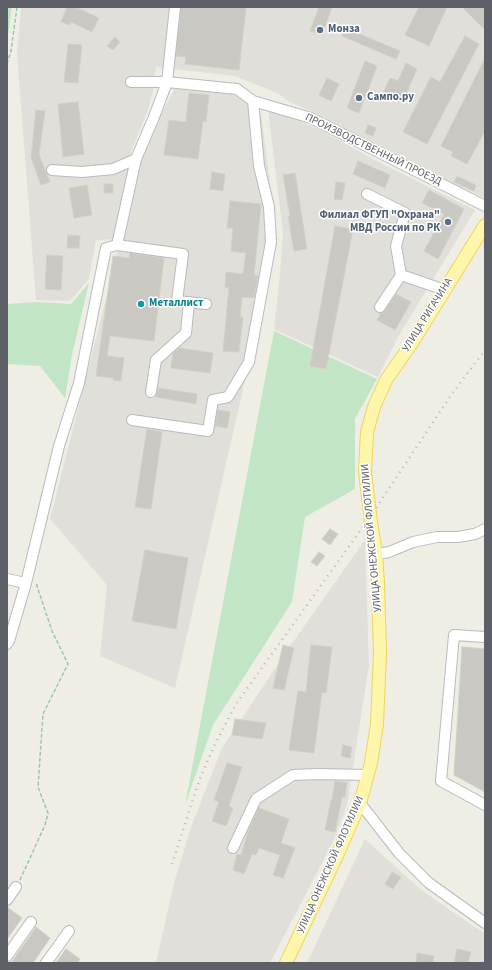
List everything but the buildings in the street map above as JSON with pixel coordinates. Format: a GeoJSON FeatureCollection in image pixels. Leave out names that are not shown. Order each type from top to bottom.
{"type":"FeatureCollection","features":[{"type":"Feature","properties":{"kind":"main road","name":"УЛИЦА РИГАЧИНА"},"geometry":{"type":"LineString","coordinates":[[374,407],[386,380],[412,343],[485,225]]}},
{"type":"Feature","properties":{"kind":"main road","name":"УЛИЦА ОНЕЖСКОЙ ФЛОТИЛИИ"},"geometry":{"type":"LineString","coordinates":[[374,407],[367,432],[365,472],[376,554]]}},
{"type":"Feature","properties":{"kind":"main road","name":"УЛИЦА ОНЕЖСКОЙ ФЛОТИЛИИ"},"geometry":{"type":"LineString","coordinates":[[286,963],[360,804]]}},
{"type":"Feature","properties":{"kind":"street"},"geometry":{"type":"LineString","coordinates":[[117,245],[136,159],[154,118],[167,82],[175,7]]}},
{"type":"Feature","properties":{"kind":"street","name":"ПРОИЗВОДСТВЕННЫЙ ПРОЕЗД"},"geometry":{"type":"LineString","coordinates":[[131,82],[167,82],[237,89],[253,101],[311,118],[485,206]]}},
{"type":"Feature","properties":{"kind":"street"},"geometry":{"type":"LineString","coordinates":[[132,420],[208,431],[213,400],[228,397],[249,362],[271,242],[269,207],[259,166],[253,101]]}},
{"type":"Feature","properties":{"kind":"street"},"geometry":{"type":"LineString","coordinates":[[52,170],[82,172],[113,168],[136,159]]}},
{"type":"Feature","properties":{"kind":"street"},"geometry":{"type":"LineString","coordinates":[[367,194],[405,213],[396,246],[401,275],[380,307]]}},
{"type":"Feature","properties":{"kind":"street"},"geometry":{"type":"LineString","coordinates":[[7,644],[31,583],[59,446],[79,382],[106,248],[117,245],[183,254],[177,301],[206,304]]}},
{"type":"Feature","properties":{"kind":"street"},"geometry":{"type":"LineString","coordinates":[[401,275],[445,290]]}},
{"type":"Feature","properties":{"kind":"street"},"geometry":{"type":"LineString","coordinates":[[151,392],[156,360],[186,333],[189,302]]}},
{"type":"Feature","properties":{"kind":"street"},"geometry":{"type":"LineString","coordinates":[[485,529],[475,534],[458,537],[436,537],[413,542],[389,552],[376,554],[380,653],[376,724],[371,763],[360,804],[399,853],[429,883],[485,924]]}},
{"type":"Feature","properties":{"kind":"street"},"geometry":{"type":"LineString","coordinates":[[7,579],[31,583]]}},
{"type":"Feature","properties":{"kind":"street"},"geometry":{"type":"LineString","coordinates":[[485,637],[454,635],[441,781],[485,805]]}},
{"type":"Feature","properties":{"kind":"street"},"geometry":{"type":"LineString","coordinates":[[233,848],[256,799],[293,775],[368,775]]}},
{"type":"Feature","properties":{"kind":"street"},"geometry":{"type":"LineString","coordinates":[[7,900],[16,888]]}},
{"type":"Feature","properties":{"kind":"street"},"geometry":{"type":"LineString","coordinates":[[7,956],[31,922]]}},
{"type":"Feature","properties":{"kind":"street"},"geometry":{"type":"LineString","coordinates":[[46,963],[69,931]]}},
{"type":"Feature","properties":{"kind":"path"},"geometry":{"type":"LineString","coordinates":[[7,64],[11,51],[16,7]]}},
{"type":"Feature","properties":{"kind":"path"},"geometry":{"type":"LineString","coordinates":[[16,888],[45,825],[48,813],[38,787],[43,714],[68,664],[52,632],[31,583]]}},
{"type":"Feature","properties":{"kind":"shaded area"},"geometry":{"type":"Polygon","coordinates":[[[21,7],[485,7],[485,198],[412,165],[322,116],[290,102],[279,94],[235,76],[156,67],[154,87],[148,110],[131,152],[116,239],[96,240],[89,279],[70,301],[36,300],[17,54],[21,7]]]}},
{"type":"Feature","properties":{"kind":"shaded area"},"geometry":{"type":"Polygon","coordinates":[[[175,88],[234,94],[261,113],[277,237],[175,688],[100,656],[107,585],[50,519],[145,145],[175,88]]]}},
{"type":"Feature","properties":{"kind":"shaded area"},"geometry":{"type":"Polygon","coordinates":[[[268,110],[323,131],[373,159],[475,210],[398,337],[378,377],[274,329],[283,233],[268,110]]]}},
{"type":"Feature","properties":{"kind":"shaded area"},"geometry":{"type":"Polygon","coordinates":[[[365,540],[369,665],[347,805],[333,842],[270,963],[156,963],[174,883],[191,827],[222,748],[286,652],[365,540]]]}},
{"type":"Feature","properties":{"kind":"shaded area"},"geometry":{"type":"Polygon","coordinates":[[[365,839],[420,889],[485,933],[485,963],[307,963],[365,839]]]}},
{"type":"Feature","properties":{"kind":"green space"},"geometry":{"type":"Polygon","coordinates":[[[7,7],[12,7],[7,42],[7,7]]]}},
{"type":"Feature","properties":{"kind":"green space"},"geometry":{"type":"Polygon","coordinates":[[[89,283],[72,355],[65,398],[40,366],[7,364],[7,304],[36,302],[71,304],[89,283]]]}},
{"type":"Feature","properties":{"kind":"green space"},"geometry":{"type":"Polygon","coordinates":[[[274,331],[377,379],[355,419],[355,489],[305,517],[292,602],[213,725],[185,805],[274,331]]]}},
{"type":"Feature","properties":{"kind":"railway"},"geometry":{"type":"LineString","coordinates":[[172,864],[199,781],[214,746],[236,704],[370,517],[451,395],[485,350]]}},
{"type":"Feature","properties":{"kind":"place","name":"Монза"},"geometry":{"type":"Point","coordinates":[320,30]}},
{"type":"Feature","properties":{"kind":"place","name":"Сампо.ру"},"geometry":{"type":"Point","coordinates":[359,98]}},
{"type":"Feature","properties":{"kind":"place","name":"Филиал ФГУП \"Охрана\" МВД России по РК"},"geometry":{"type":"Point","coordinates":[448,222]}},
{"type":"Feature","properties":{"kind":"place","name":"Металлист"},"geometry":{"type":"Point","coordinates":[141,304]}}]}
